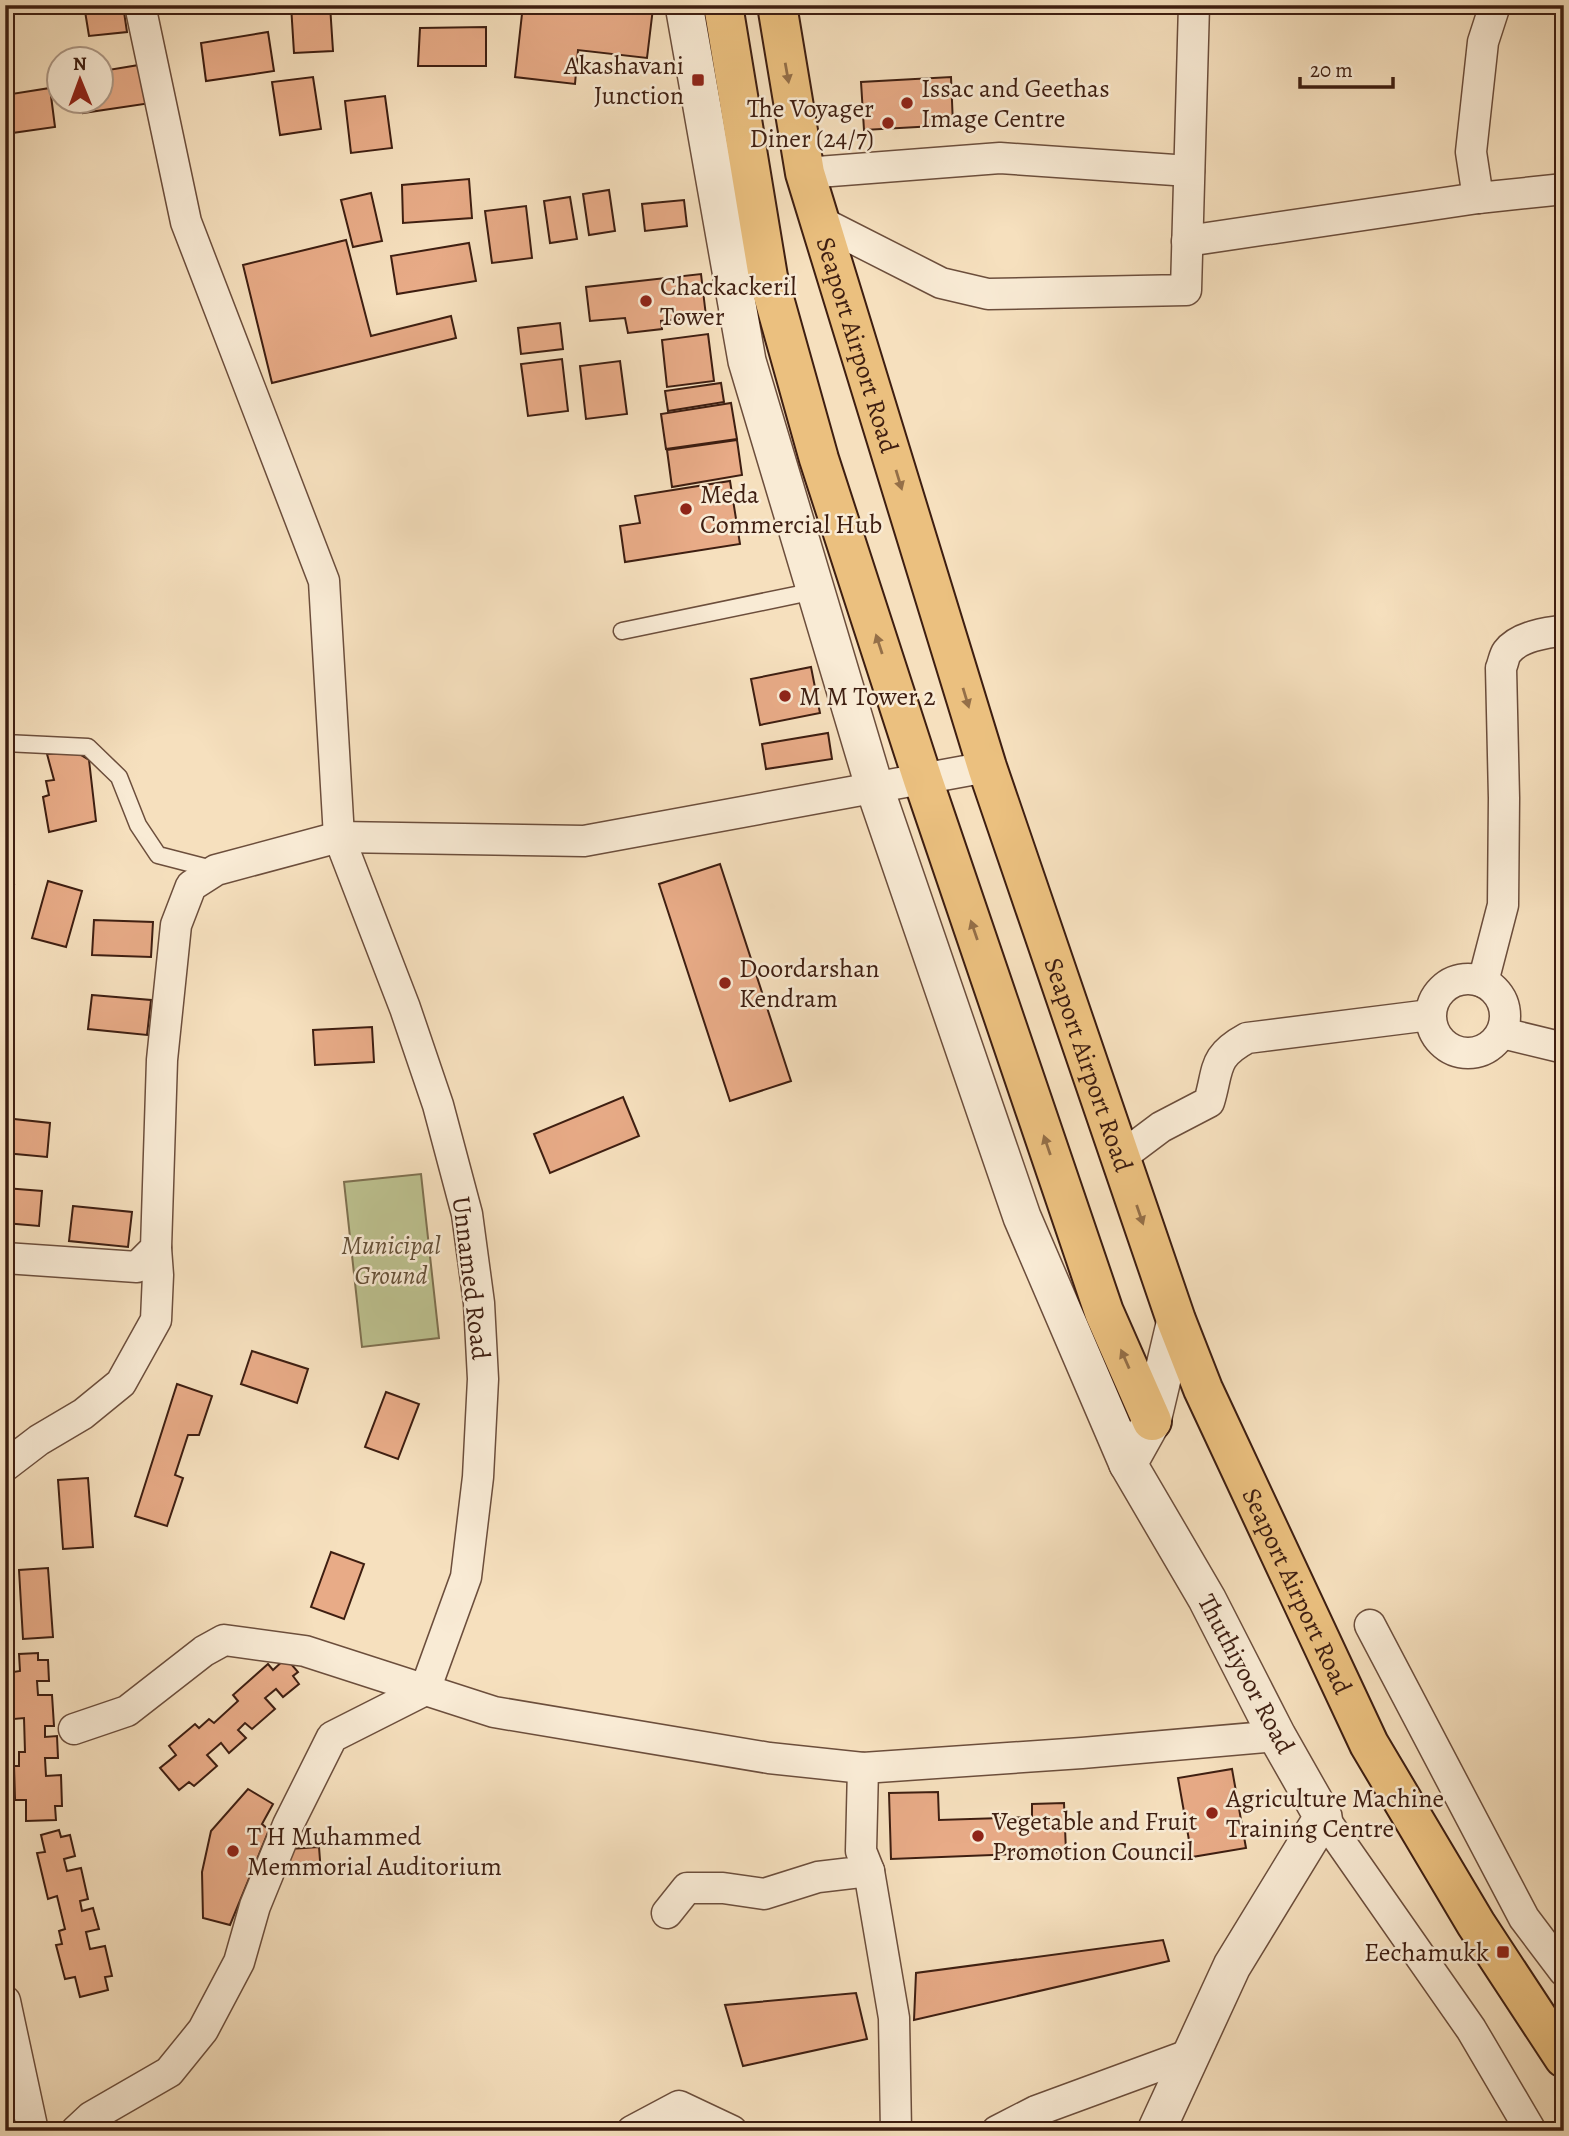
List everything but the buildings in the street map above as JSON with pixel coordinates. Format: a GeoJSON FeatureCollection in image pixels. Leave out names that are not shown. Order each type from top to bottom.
{"type":"FeatureCollection","features":[{"type":"Feature","properties":{"kind":"main road"},"geometry":{"type":"LineString","coordinates":[[723,5],[768,277],[819,458],[923,780],[1104,1312],[1152,1421]]}},
{"type":"Feature","properties":{"kind":"main road","name":"Seaport Airport Road"},"geometry":{"type":"LineString","coordinates":[[777,5],[805,173],[987,767],[1176,1320],[1203,1389],[1369,1744],[1476,1924],[1564,2058]]}},
{"type":"Feature","properties":{"kind":"street","name":"Unnamed Road"},"geometry":{"type":"LineString","coordinates":[[140,5],[186,222],[324,581],[339,837],[405,1008],[438,1105],[467,1214],[479,1303],[483,1379],[478,1477],[466,1577],[425,1690]]}},
{"type":"Feature","properties":{"kind":"street","name":"Thuthiyoor Road"},"geometry":{"type":"LineString","coordinates":[[684,5],[747,361],[875,789],[1022,1216],[1128,1464],[1207,1600],[1323,1817]]}},
{"type":"Feature","properties":{"kind":"street"},"geometry":{"type":"LineString","coordinates":[[821,222],[941,283],[988,294],[1186,290],[1194,5]]}},
{"type":"Feature","properties":{"kind":"street"},"geometry":{"type":"LineString","coordinates":[[1478,198],[1471,152],[1483,42],[1495,5]]}},
{"type":"Feature","properties":{"kind":"street"},"geometry":{"type":"LineString","coordinates":[[805,173],[1000,158],[1189,170]]}},
{"type":"Feature","properties":{"kind":"street"},"geometry":{"type":"LineString","coordinates":[[1187,242],[1478,198],[1564,189]]}},
{"type":"Feature","properties":{"kind":"street"},"geometry":{"type":"LineString","coordinates":[[1483,982],[1503,905],[1501,668],[1507,652],[1529,637],[1564,631]]}},
{"type":"Feature","properties":{"kind":"street"},"geometry":{"type":"LineString","coordinates":[[5,1466],[39,1440],[83,1414],[121,1383],[156,1320],[162,1060],[176,925],[191,886],[216,870],[339,837],[584,841],[987,767]]}},
{"type":"Feature","properties":{"kind":"street"},"geometry":{"type":"LineString","coordinates":[[1465,978],[1483,982],[1499,994],[1506,1013],[1502,1033],[1488,1048],[1469,1053],[1450,1049],[1435,1035],[1430,1015],[1435,998],[1448,984],[1465,978]]}},
{"type":"Feature","properties":{"kind":"street"},"geometry":{"type":"LineString","coordinates":[[1121,1157],[1161,1127],[1209,1102],[1219,1059],[1247,1038],[1430,1015]]}},
{"type":"Feature","properties":{"kind":"street"},"geometry":{"type":"LineString","coordinates":[[1502,1033],[1564,1048]]}},
{"type":"Feature","properties":{"kind":"street"},"geometry":{"type":"LineString","coordinates":[[5,1258],[137,1267],[156,1248]]}},
{"type":"Feature","properties":{"kind":"street"},"geometry":{"type":"LineString","coordinates":[[1128,1464],[1152,1421],[1176,1320]]}},
{"type":"Feature","properties":{"kind":"street"},"geometry":{"type":"LineString","coordinates":[[1370,1625],[1524,1919],[1564,1971]]}},
{"type":"Feature","properties":{"kind":"street"},"geometry":{"type":"LineString","coordinates":[[74,1730],[127,1712],[204,1651],[225,1640],[305,1651],[494,1712],[769,1758],[863,1768],[1278,1736]]}},
{"type":"Feature","properties":{"kind":"street"},"geometry":{"type":"LineString","coordinates":[[76,2131],[91,2117],[169,2072],[202,2030],[239,1962],[255,1906],[288,1825],[332,1737],[425,1690]]}},
{"type":"Feature","properties":{"kind":"street"},"geometry":{"type":"LineString","coordinates":[[863,1768],[861,1851],[869,1871],[894,2018],[896,2131]]}},
{"type":"Feature","properties":{"kind":"street"},"geometry":{"type":"LineString","coordinates":[[1156,2131],[1232,1966],[1323,1817],[1471,2029],[1531,2131]]}},
{"type":"Feature","properties":{"kind":"street"},"geometry":{"type":"LineString","coordinates":[[667,1913],[687,1888],[723,1888],[764,1894],[818,1878],[869,1871]]}},
{"type":"Feature","properties":{"kind":"street"},"geometry":{"type":"LineString","coordinates":[[5,2001],[33,2131]]}},
{"type":"Feature","properties":{"kind":"street"},"geometry":{"type":"LineString","coordinates":[[997,2131],[1036,2111],[1191,2054]]}},
{"type":"Feature","properties":{"kind":"street"},"geometry":{"type":"LineString","coordinates":[[632,2131],[680,2106],[732,2131]]}},
{"type":"Feature","properties":{"kind":"lane"},"geometry":{"type":"LineString","coordinates":[[622,631],[815,591]]}},
{"type":"Feature","properties":{"kind":"lane"},"geometry":{"type":"LineString","coordinates":[[5,743],[88,747],[119,777],[138,825],[158,855],[216,870]]}},
{"type":"Feature","properties":{"kind":"green space","name":"Municipal Ground"},"geometry":{"type":"Polygon","coordinates":[[[421,1174],[439,1338],[362,1347],[344,1182],[421,1174]]]}},
{"type":"Feature","properties":{"kind":"place","name":"Akashavani Junction"},"geometry":{"type":"Point","coordinates":[698,80]}},
{"type":"Feature","properties":{"kind":"place","name":"Issac and Geethas Image Centre"},"geometry":{"type":"Point","coordinates":[907,103]}},
{"type":"Feature","properties":{"kind":"place","name":"The Voyager Diner (24/7)"},"geometry":{"type":"Point","coordinates":[888,123]}},
{"type":"Feature","properties":{"kind":"place","name":"Chackackeril Tower"},"geometry":{"type":"Point","coordinates":[646,301]}},
{"type":"Feature","properties":{"kind":"place","name":"Meda Commercial Hub"},"geometry":{"type":"Point","coordinates":[686,509]}},
{"type":"Feature","properties":{"kind":"place","name":"M M Tower 2"},"geometry":{"type":"Point","coordinates":[785,696]}},
{"type":"Feature","properties":{"kind":"place","name":"Doordarshan Kendram"},"geometry":{"type":"Point","coordinates":[725,983]}},
{"type":"Feature","properties":{"kind":"place","name":"Agriculture Machine Training Centre"},"geometry":{"type":"Point","coordinates":[1212,1813]}},
{"type":"Feature","properties":{"kind":"place","name":"Vegetable and Fruit Promotion Council"},"geometry":{"type":"Point","coordinates":[978,1836]}},
{"type":"Feature","properties":{"kind":"place","name":"T H Muhammed Memmorial Auditorium"},"geometry":{"type":"Point","coordinates":[233,1851]}},
{"type":"Feature","properties":{"kind":"place","name":"Eechamukk"},"geometry":{"type":"Point","coordinates":[1503,1952]}}]}
